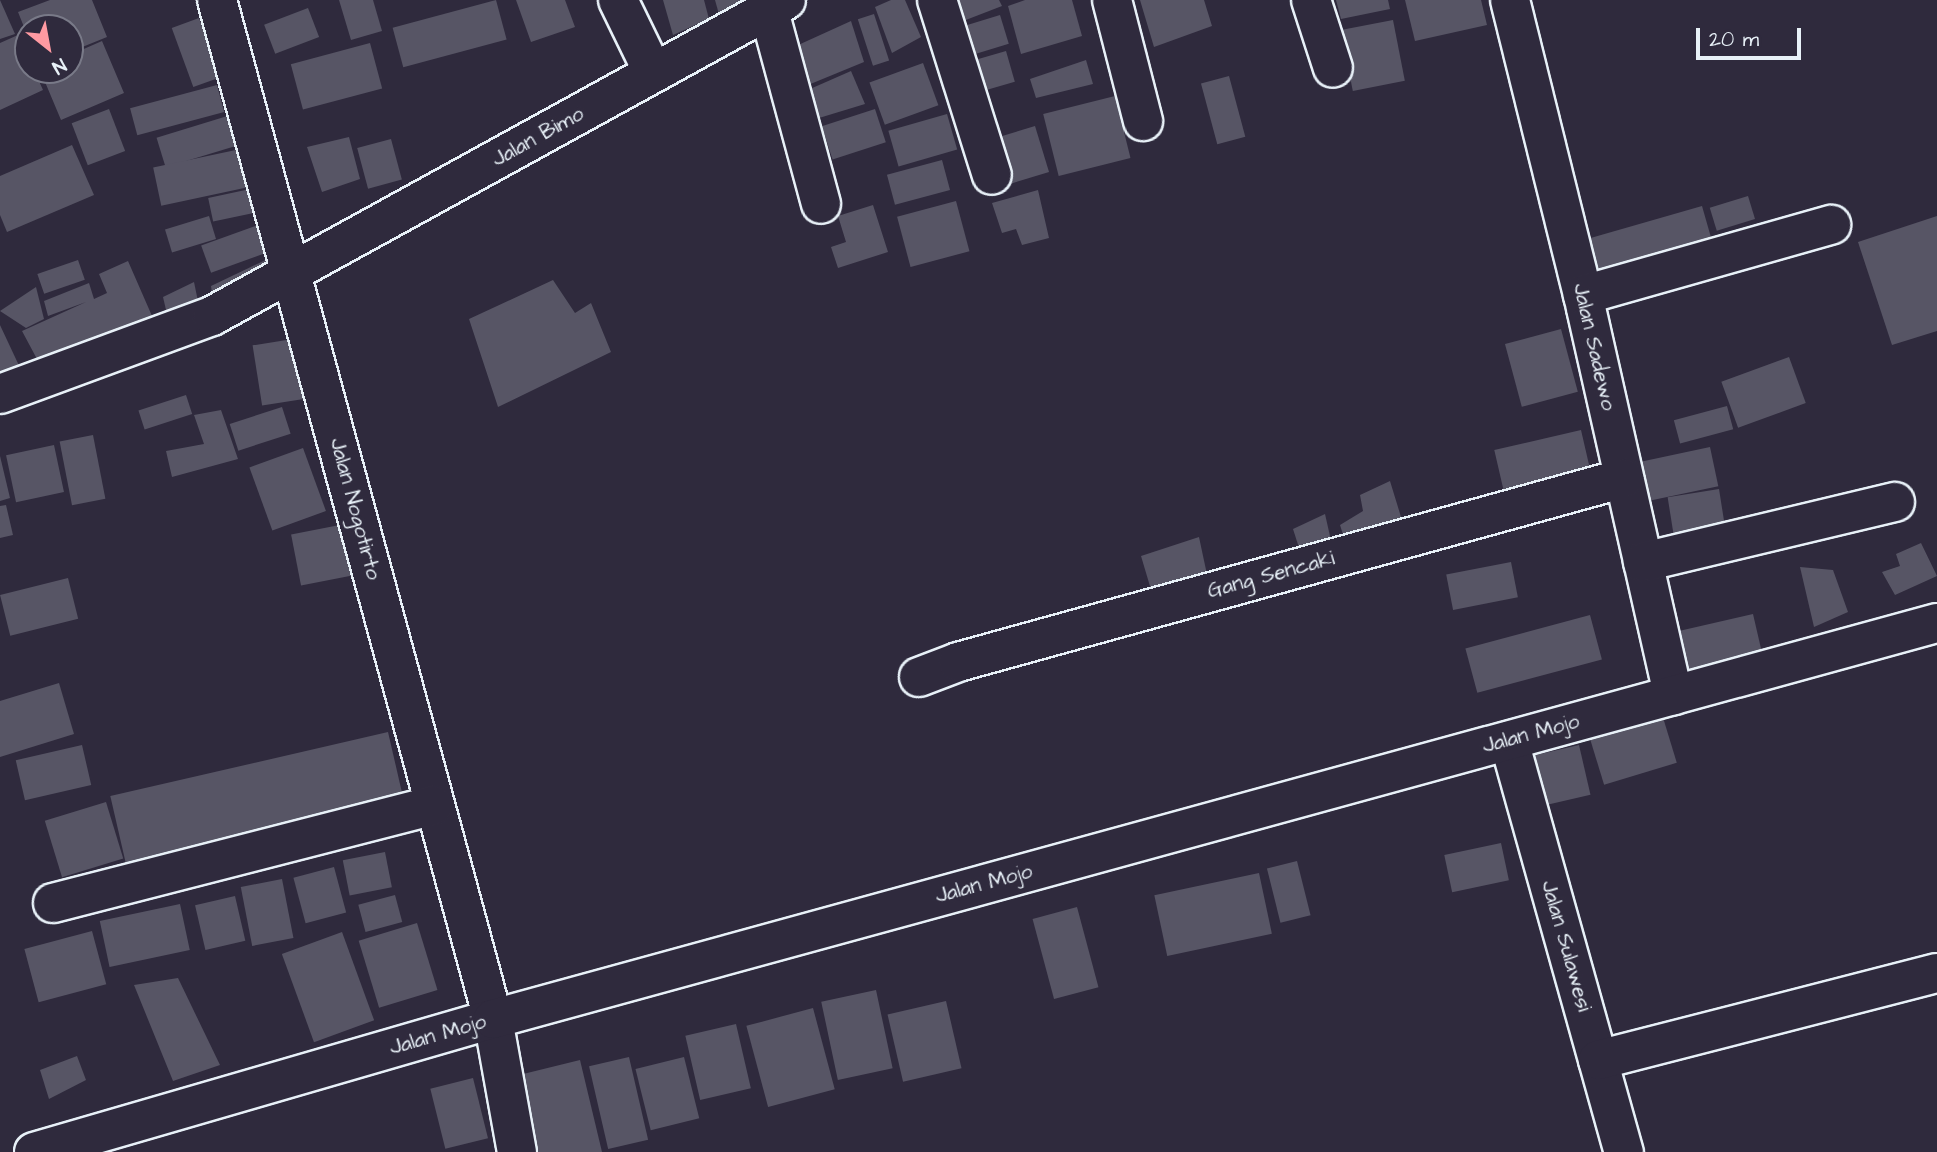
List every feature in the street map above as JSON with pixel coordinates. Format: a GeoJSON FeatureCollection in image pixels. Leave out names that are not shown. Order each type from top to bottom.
{"type":"FeatureCollection","features":[{"type":"Feature","properties":{"kind":"street","name":"Jalan Nogotirto"},"geometry":{"type":"LineString","coordinates":[[217,0],[493,1019],[517,1152]]}},
{"type":"Feature","properties":{"kind":"street"},"geometry":{"type":"LineString","coordinates":[[618,0],[653,72]]}},
{"type":"Feature","properties":{"kind":"street"},"geometry":{"type":"LineString","coordinates":[[937,0],[992,175]]}},
{"type":"Feature","properties":{"kind":"street"},"geometry":{"type":"LineString","coordinates":[[1112,0],[1143,121]]}},
{"type":"Feature","properties":{"kind":"street"},"geometry":{"type":"LineString","coordinates":[[1311,0],[1333,68]]}},
{"type":"Feature","properties":{"kind":"street","name":"Jalan Sadewo"},"geometry":{"type":"LineString","coordinates":[[1510,0],[1583,295],[1673,695]]}},
{"type":"Feature","properties":{"kind":"street","name":"Jalan Bimo"},"geometry":{"type":"LineString","coordinates":[[0,394],[212,316],[292,275],[773,3]]}},
{"type":"Feature","properties":{"kind":"street"},"geometry":{"type":"LineString","coordinates":[[773,3],[821,204]]}},
{"type":"Feature","properties":{"kind":"street"},"geometry":{"type":"LineString","coordinates":[[1583,295],[1831,225]]}},
{"type":"Feature","properties":{"kind":"street","name":"Gang Sencaki"},"geometry":{"type":"LineString","coordinates":[[919,677],[958,662],[1624,478]]}},
{"type":"Feature","properties":{"kind":"street"},"geometry":{"type":"LineString","coordinates":[[1643,562],[1895,502]]}},
{"type":"Feature","properties":{"kind":"street","name":"Jalan Mojo"},"geometry":{"type":"LineString","coordinates":[[34,1152],[493,1019],[1937,623]]}},
{"type":"Feature","properties":{"kind":"street","name":"Jalan Sulawesi"},"geometry":{"type":"LineString","coordinates":[[1509,741],[1598,1060],[1616,1150]]}},
{"type":"Feature","properties":{"kind":"street"},"geometry":{"type":"LineString","coordinates":[[53,903],[434,805]]}},
{"type":"Feature","properties":{"kind":"street"},"geometry":{"type":"LineString","coordinates":[[1598,1060],[1937,973]]}},
{"type":"Feature","properties":{"kind":"building"},"geometry":{"type":"Polygon","coordinates":[[[0,0],[14,34],[0,39],[0,0]]]}},
{"type":"Feature","properties":{"kind":"building"},"geometry":{"type":"Polygon","coordinates":[[[50,0],[92,0],[107,37],[84,46],[84,14],[18,12],[50,0]]]}},
{"type":"Feature","properties":{"kind":"building"},"geometry":{"type":"Polygon","coordinates":[[[339,0],[373,0],[382,31],[351,40],[339,0]]]}},
{"type":"Feature","properties":{"kind":"building"},"geometry":{"type":"Polygon","coordinates":[[[496,0],[507,40],[403,67],[393,28],[496,0]]]}},
{"type":"Feature","properties":{"kind":"building"},"geometry":{"type":"Polygon","coordinates":[[[516,0],[565,0],[575,27],[531,42],[516,0]]]}},
{"type":"Feature","properties":{"kind":"building"},"geometry":{"type":"Polygon","coordinates":[[[663,0],[704,0],[709,19],[673,35],[663,0]]]}},
{"type":"Feature","properties":{"kind":"building"},"geometry":{"type":"Polygon","coordinates":[[[715,0],[757,0],[720,18],[715,0]]]}},
{"type":"Feature","properties":{"kind":"building"},"geometry":{"type":"Polygon","coordinates":[[[891,0],[905,0],[921,37],[892,53],[875,7],[891,0]]]}},
{"type":"Feature","properties":{"kind":"building"},"geometry":{"type":"Polygon","coordinates":[[[949,0],[999,0],[1002,6],[958,23],[949,0]]]}},
{"type":"Feature","properties":{"kind":"building"},"geometry":{"type":"Polygon","coordinates":[[[1025,0],[1072,0],[1082,36],[1021,54],[1008,6],[1025,0]]]}},
{"type":"Feature","properties":{"kind":"building"},"geometry":{"type":"Polygon","coordinates":[[[1140,0],[1204,0],[1212,26],[1154,47],[1140,0]]]}},
{"type":"Feature","properties":{"kind":"building"},"geometry":{"type":"Polygon","coordinates":[[[1336,0],[1388,0],[1390,9],[1341,19],[1336,0]]]}},
{"type":"Feature","properties":{"kind":"building"},"geometry":{"type":"Polygon","coordinates":[[[1405,0],[1481,0],[1487,25],[1415,41],[1405,0]]]}},
{"type":"Feature","properties":{"kind":"building"},"geometry":{"type":"Polygon","coordinates":[[[308,8],[319,37],[275,54],[264,25],[308,8]]]}},
{"type":"Feature","properties":{"kind":"building"},"geometry":{"type":"Polygon","coordinates":[[[874,14],[889,61],[873,66],[858,19],[874,14]]]}},
{"type":"Feature","properties":{"kind":"building"},"geometry":{"type":"Polygon","coordinates":[[[1000,15],[1009,44],[964,57],[955,29],[1000,15]]]}},
{"type":"Feature","properties":{"kind":"building"},"geometry":{"type":"Polygon","coordinates":[[[199,18],[221,77],[193,87],[172,28],[199,18]]]}},
{"type":"Feature","properties":{"kind":"building"},"geometry":{"type":"Polygon","coordinates":[[[1393,20],[1405,81],[1353,91],[1341,30],[1393,20]]]}},
{"type":"Feature","properties":{"kind":"building"},"geometry":{"type":"Polygon","coordinates":[[[851,21],[864,62],[808,85],[796,46],[851,21]]]}},
{"type":"Feature","properties":{"kind":"building"},"geometry":{"type":"Polygon","coordinates":[[[14,37],[14,84],[40,84],[43,90],[0,110],[0,43],[14,37]]]}},
{"type":"Feature","properties":{"kind":"building"},"geometry":{"type":"Polygon","coordinates":[[[102,41],[124,93],[61,120],[46,84],[84,84],[84,49],[102,41]]]}},
{"type":"Feature","properties":{"kind":"building"},"geometry":{"type":"Polygon","coordinates":[[[370,43],[382,88],[303,110],[291,64],[370,43]]]}},
{"type":"Feature","properties":{"kind":"building"},"geometry":{"type":"Polygon","coordinates":[[[1006,51],[1015,82],[981,91],[972,61],[1006,51]]]}},
{"type":"Feature","properties":{"kind":"building"},"geometry":{"type":"Polygon","coordinates":[[[1086,60],[1093,84],[1036,98],[1030,79],[1086,60]]]}},
{"type":"Feature","properties":{"kind":"building"},"geometry":{"type":"Polygon","coordinates":[[[923,63],[938,105],[885,125],[869,82],[923,63]]]}},
{"type":"Feature","properties":{"kind":"building"},"geometry":{"type":"Polygon","coordinates":[[[851,71],[865,104],[819,118],[810,89],[851,71]]]}},
{"type":"Feature","properties":{"kind":"building"},"geometry":{"type":"Polygon","coordinates":[[[1229,76],[1245,137],[1217,144],[1201,84],[1229,76]]]}},
{"type":"Feature","properties":{"kind":"building"},"geometry":{"type":"Polygon","coordinates":[[[217,85],[224,112],[137,135],[130,108],[217,85]]]}},
{"type":"Feature","properties":{"kind":"building"},"geometry":{"type":"Polygon","coordinates":[[[1115,96],[1130,158],[1059,176],[1043,114],[1115,96]]]}},
{"type":"Feature","properties":{"kind":"building"},"geometry":{"type":"Polygon","coordinates":[[[109,109],[125,151],[88,165],[72,123],[109,109]]]}},
{"type":"Feature","properties":{"kind":"building"},"geometry":{"type":"Polygon","coordinates":[[[875,109],[886,142],[833,160],[822,126],[875,109]]]}},
{"type":"Feature","properties":{"kind":"building"},"geometry":{"type":"Polygon","coordinates":[[[234,114],[243,144],[166,167],[157,138],[234,114]]]}},
{"type":"Feature","properties":{"kind":"building"},"geometry":{"type":"Polygon","coordinates":[[[947,114],[957,150],[899,166],[888,131],[947,114]]]}},
{"type":"Feature","properties":{"kind":"building"},"geometry":{"type":"Polygon","coordinates":[[[1035,126],[1049,172],[1009,184],[995,138],[1035,126]]]}},
{"type":"Feature","properties":{"kind":"building"},"geometry":{"type":"Polygon","coordinates":[[[349,137],[360,179],[322,192],[307,147],[349,137]]]}},
{"type":"Feature","properties":{"kind":"building"},"geometry":{"type":"Polygon","coordinates":[[[391,139],[402,180],[368,189],[357,148],[391,139]]]}},
{"type":"Feature","properties":{"kind":"building"},"geometry":{"type":"Polygon","coordinates":[[[72,145],[94,195],[7,232],[0,215],[0,176],[72,145]]]}},
{"type":"Feature","properties":{"kind":"building"},"geometry":{"type":"Polygon","coordinates":[[[250,147],[258,185],[161,206],[153,168],[250,147]]]}},
{"type":"Feature","properties":{"kind":"building"},"geometry":{"type":"Polygon","coordinates":[[[942,160],[950,190],[895,205],[887,175],[942,160]]]}},
{"type":"Feature","properties":{"kind":"building"},"geometry":{"type":"Polygon","coordinates":[[[260,187],[265,210],[213,221],[208,198],[260,187]]]}},
{"type":"Feature","properties":{"kind":"building"},"geometry":{"type":"Polygon","coordinates":[[[1038,190],[1049,238],[1022,245],[1016,229],[1002,233],[992,203],[1038,190]]]}},
{"type":"Feature","properties":{"kind":"building"},"geometry":{"type":"Polygon","coordinates":[[[1748,196],[1755,219],[1717,231],[1710,208],[1748,196]]]}},
{"type":"Feature","properties":{"kind":"building"},"geometry":{"type":"Polygon","coordinates":[[[956,201],[969,251],[911,267],[897,217],[956,201]]]}},
{"type":"Feature","properties":{"kind":"building"},"geometry":{"type":"Polygon","coordinates":[[[873,205],[888,252],[838,268],[831,247],[846,242],[838,216],[873,205]]]}},
{"type":"Feature","properties":{"kind":"building"},"geometry":{"type":"Polygon","coordinates":[[[1702,206],[1715,252],[1586,289],[1573,243],[1702,206]]]}},
{"type":"Feature","properties":{"kind":"building"},"geometry":{"type":"Polygon","coordinates":[[[209,216],[216,239],[172,252],[165,229],[209,216]]]}},
{"type":"Feature","properties":{"kind":"building"},"geometry":{"type":"Polygon","coordinates":[[[1937,216],[1937,331],[1892,345],[1858,242],[1937,216]]]}},
{"type":"Feature","properties":{"kind":"building"},"geometry":{"type":"Polygon","coordinates":[[[266,222],[276,249],[211,273],[201,246],[266,222]]]}},
{"type":"Feature","properties":{"kind":"building"},"geometry":{"type":"Polygon","coordinates":[[[278,254],[286,277],[215,314],[211,286],[278,254]]]}},
{"type":"Feature","properties":{"kind":"building"},"geometry":{"type":"Polygon","coordinates":[[[78,260],[85,280],[44,294],[37,274],[78,260]]]}},
{"type":"Feature","properties":{"kind":"building"},"geometry":{"type":"Polygon","coordinates":[[[128,261],[159,332],[45,374],[22,331],[86,302],[48,316],[44,301],[89,283],[94,299],[107,293],[99,274],[128,261]]]}},
{"type":"Feature","properties":{"kind":"building"},"geometry":{"type":"Polygon","coordinates":[[[553,280],[575,313],[591,303],[611,352],[498,407],[469,319],[553,280]]]}},
{"type":"Feature","properties":{"kind":"building"},"geometry":{"type":"Polygon","coordinates":[[[194,282],[200,311],[170,327],[163,297],[194,282]]]}},
{"type":"Feature","properties":{"kind":"building"},"geometry":{"type":"Polygon","coordinates":[[[36,287],[44,319],[26,328],[0,311],[36,287]]]}},
{"type":"Feature","properties":{"kind":"building"},"geometry":{"type":"Polygon","coordinates":[[[0,325],[22,372],[0,383],[0,325]]]}},
{"type":"Feature","properties":{"kind":"building"},"geometry":{"type":"Polygon","coordinates":[[[1561,329],[1578,392],[1522,407],[1505,344],[1561,329]]]}},
{"type":"Feature","properties":{"kind":"building"},"geometry":{"type":"Polygon","coordinates":[[[299,338],[309,398],[262,406],[253,345],[299,338]]]}},
{"type":"Feature","properties":{"kind":"building"},"geometry":{"type":"Polygon","coordinates":[[[1789,357],[1806,403],[1738,428],[1721,382],[1789,357]]]}},
{"type":"Feature","properties":{"kind":"building"},"geometry":{"type":"Polygon","coordinates":[[[186,395],[192,414],[145,429],[138,410],[186,395]]]}},
{"type":"Feature","properties":{"kind":"building"},"geometry":{"type":"Polygon","coordinates":[[[1727,406],[1733,429],[1680,443],[1674,420],[1727,406]]]}},
{"type":"Feature","properties":{"kind":"building"},"geometry":{"type":"Polygon","coordinates":[[[282,407],[291,434],[238,451],[230,424],[282,407]]]}},
{"type":"Feature","properties":{"kind":"building"},"geometry":{"type":"Polygon","coordinates":[[[221,410],[238,459],[172,477],[166,451],[204,444],[194,415],[221,410]]]}},
{"type":"Feature","properties":{"kind":"building"},"geometry":{"type":"Polygon","coordinates":[[[1581,430],[1592,476],[1505,496],[1494,450],[1581,430]]]}},
{"type":"Feature","properties":{"kind":"building"},"geometry":{"type":"Polygon","coordinates":[[[93,435],[105,499],[72,505],[60,441],[93,435]]]}},
{"type":"Feature","properties":{"kind":"building"},"geometry":{"type":"Polygon","coordinates":[[[54,445],[64,492],[16,502],[6,455],[54,445]]]}},
{"type":"Feature","properties":{"kind":"building"},"geometry":{"type":"Polygon","coordinates":[[[1710,447],[1718,486],[1636,504],[1628,464],[1710,447]]]}},
{"type":"Feature","properties":{"kind":"building"},"geometry":{"type":"Polygon","coordinates":[[[303,448],[326,511],[272,530],[249,467],[303,448]]]}},
{"type":"Feature","properties":{"kind":"building"},"geometry":{"type":"Polygon","coordinates":[[[0,456],[10,498],[0,501],[0,456]]]}},
{"type":"Feature","properties":{"kind":"building"},"geometry":{"type":"Polygon","coordinates":[[[1390,481],[1405,530],[1345,541],[1340,525],[1363,511],[1360,495],[1390,481]]]}},
{"type":"Feature","properties":{"kind":"building"},"geometry":{"type":"Polygon","coordinates":[[[1719,489],[1726,533],[1675,542],[1668,497],[1719,489]]]}},
{"type":"Feature","properties":{"kind":"building"},"geometry":{"type":"Polygon","coordinates":[[[6,505],[13,535],[0,538],[0,506],[6,505]]]}},
{"type":"Feature","properties":{"kind":"building"},"geometry":{"type":"Polygon","coordinates":[[[1325,514],[1332,545],[1301,554],[1293,529],[1325,514]]]}},
{"type":"Feature","properties":{"kind":"building"},"geometry":{"type":"Polygon","coordinates":[[[350,523],[360,574],[301,585],[291,534],[350,523]]]}},
{"type":"Feature","properties":{"kind":"building"},"geometry":{"type":"Polygon","coordinates":[[[1199,537],[1209,584],[1152,593],[1141,556],[1199,537]]]}},
{"type":"Feature","properties":{"kind":"building"},"geometry":{"type":"Polygon","coordinates":[[[1921,543],[1937,576],[1895,595],[1882,572],[1900,566],[1896,554],[1921,543]]]}},
{"type":"Feature","properties":{"kind":"building"},"geometry":{"type":"Polygon","coordinates":[[[1511,562],[1518,597],[1453,610],[1446,575],[1511,562]]]}},
{"type":"Feature","properties":{"kind":"building"},"geometry":{"type":"Polygon","coordinates":[[[1800,567],[1833,570],[1848,612],[1814,627],[1800,567]]]}},
{"type":"Feature","properties":{"kind":"building"},"geometry":{"type":"Polygon","coordinates":[[[68,578],[78,619],[10,636],[0,595],[68,578]]]}},
{"type":"Feature","properties":{"kind":"building"},"geometry":{"type":"Polygon","coordinates":[[[1753,614],[1763,658],[1689,675],[1679,631],[1753,614]]]}},
{"type":"Feature","properties":{"kind":"building"},"geometry":{"type":"Polygon","coordinates":[[[1590,615],[1602,659],[1477,693],[1465,648],[1590,615]]]}},
{"type":"Feature","properties":{"kind":"building"},"geometry":{"type":"Polygon","coordinates":[[[59,683],[74,734],[0,757],[0,701],[59,683]]]}},
{"type":"Feature","properties":{"kind":"building"},"geometry":{"type":"Polygon","coordinates":[[[1661,711],[1677,763],[1604,785],[1588,733],[1661,711]]]}},
{"type":"Feature","properties":{"kind":"building"},"geometry":{"type":"Polygon","coordinates":[[[388,732],[404,802],[127,866],[110,796],[388,732]]]}},
{"type":"Feature","properties":{"kind":"building"},"geometry":{"type":"Polygon","coordinates":[[[82,745],[91,785],[25,800],[16,760],[82,745]]]}},
{"type":"Feature","properties":{"kind":"building"},"geometry":{"type":"Polygon","coordinates":[[[1579,745],[1590,795],[1531,808],[1520,759],[1579,745]]]}},
{"type":"Feature","properties":{"kind":"building"},"geometry":{"type":"Polygon","coordinates":[[[106,802],[123,858],[62,877],[45,821],[106,802]]]}},
{"type":"Feature","properties":{"kind":"building"},"geometry":{"type":"Polygon","coordinates":[[[1501,843],[1509,880],[1452,892],[1444,855],[1501,843]]]}},
{"type":"Feature","properties":{"kind":"building"},"geometry":{"type":"Polygon","coordinates":[[[385,852],[392,887],[350,896],[343,860],[385,852]]]}},
{"type":"Feature","properties":{"kind":"building"},"geometry":{"type":"Polygon","coordinates":[[[1297,861],[1311,915],[1280,923],[1267,868],[1297,861]]]}},
{"type":"Feature","properties":{"kind":"building"},"geometry":{"type":"Polygon","coordinates":[[[334,867],[346,912],[306,923],[293,878],[334,867]]]}},
{"type":"Feature","properties":{"kind":"building"},"geometry":{"type":"Polygon","coordinates":[[[1259,873],[1272,934],[1167,956],[1154,895],[1259,873]]]}},
{"type":"Feature","properties":{"kind":"building"},"geometry":{"type":"Polygon","coordinates":[[[282,879],[293,938],[252,946],[241,887],[282,879]]]}},
{"type":"Feature","properties":{"kind":"building"},"geometry":{"type":"Polygon","coordinates":[[[395,895],[402,922],[366,932],[358,905],[395,895]]]}},
{"type":"Feature","properties":{"kind":"building"},"geometry":{"type":"Polygon","coordinates":[[[235,896],[245,941],[205,950],[195,905],[235,896]]]}},
{"type":"Feature","properties":{"kind":"building"},"geometry":{"type":"Polygon","coordinates":[[[180,904],[190,950],[110,967],[100,921],[180,904]]]}},
{"type":"Feature","properties":{"kind":"building"},"geometry":{"type":"Polygon","coordinates":[[[1077,907],[1098,987],[1054,999],[1033,919],[1077,907]]]}},
{"type":"Feature","properties":{"kind":"building"},"geometry":{"type":"Polygon","coordinates":[[[417,923],[437,990],[379,1008],[359,941],[417,923]]]}},
{"type":"Feature","properties":{"kind":"building"},"geometry":{"type":"Polygon","coordinates":[[[92,931],[106,984],[39,1002],[24,949],[92,931]]]}},
{"type":"Feature","properties":{"kind":"building"},"geometry":{"type":"Polygon","coordinates":[[[342,932],[374,1020],[314,1042],[282,954],[342,932]]]}},
{"type":"Feature","properties":{"kind":"building"},"geometry":{"type":"Polygon","coordinates":[[[178,978],[220,1065],[173,1081],[134,985],[178,978]]]}},
{"type":"Feature","properties":{"kind":"building"},"geometry":{"type":"Polygon","coordinates":[[[876,990],[893,1068],[838,1080],[821,1002],[876,990]]]}},
{"type":"Feature","properties":{"kind":"building"},"geometry":{"type":"Polygon","coordinates":[[[946,1001],[962,1068],[903,1082],[888,1014],[946,1001]]]}},
{"type":"Feature","properties":{"kind":"building"},"geometry":{"type":"Polygon","coordinates":[[[813,1008],[835,1089],[768,1107],[746,1026],[813,1008]]]}},
{"type":"Feature","properties":{"kind":"building"},"geometry":{"type":"Polygon","coordinates":[[[736,1024],[751,1088],[700,1100],[685,1036],[736,1024]]]}},
{"type":"Feature","properties":{"kind":"building"},"geometry":{"type":"Polygon","coordinates":[[[77,1056],[86,1080],[49,1099],[40,1070],[77,1056]]]}},
{"type":"Feature","properties":{"kind":"building"},"geometry":{"type":"Polygon","coordinates":[[[629,1057],[648,1140],[608,1149],[589,1066],[629,1057]]]}},
{"type":"Feature","properties":{"kind":"building"},"geometry":{"type":"Polygon","coordinates":[[[684,1057],[699,1118],[651,1130],[635,1069],[684,1057]]]}},
{"type":"Feature","properties":{"kind":"building"},"geometry":{"type":"Polygon","coordinates":[[[580,1060],[602,1152],[533,1152],[515,1076],[580,1060]]]}},
{"type":"Feature","properties":{"kind":"building"},"geometry":{"type":"Polygon","coordinates":[[[473,1078],[488,1138],[445,1149],[430,1089],[473,1078]]]}}]}
